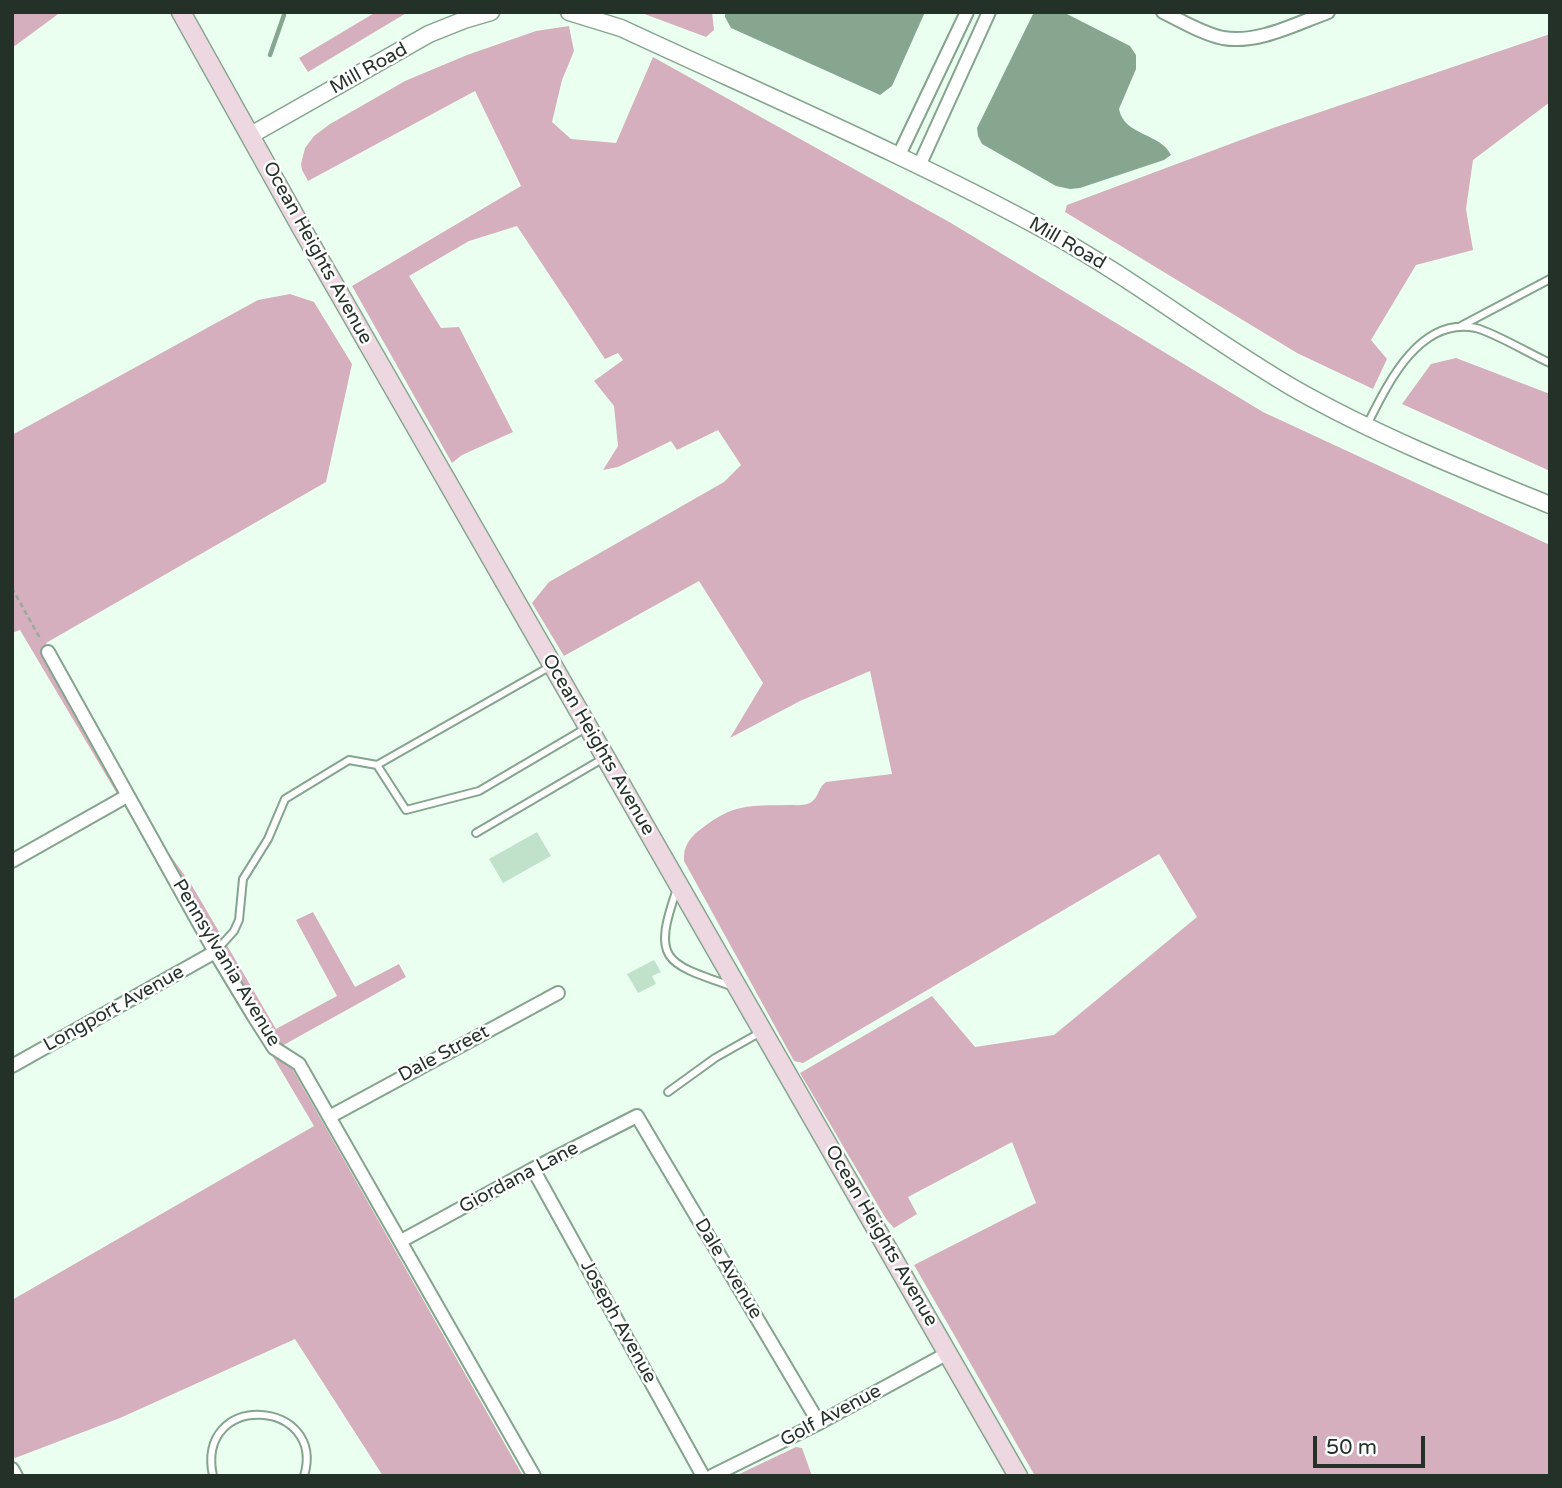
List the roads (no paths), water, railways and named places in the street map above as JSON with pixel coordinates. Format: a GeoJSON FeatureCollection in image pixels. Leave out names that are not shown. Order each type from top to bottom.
{"type":"FeatureCollection","features":[{"type":"Feature","properties":{"kind":"main road","name":"Ocean Heights Avenue"},"geometry":{"type":"LineString","coordinates":[[181,12],[301,227],[1018,1476]]}},
{"type":"Feature","properties":{"kind":"street","name":"Mill Road"},"geometry":{"type":"LineString","coordinates":[[251,135],[429,34],[491,12]]}},
{"type":"Feature","properties":{"kind":"street","name":"Mill Road"},"geometry":{"type":"LineString","coordinates":[[569,12],[621,28],[919,166],[1054,235],[1277,378],[1367,425],[1550,505]]}},
{"type":"Feature","properties":{"kind":"street"},"geometry":{"type":"LineString","coordinates":[[898,157],[967,12]]}},
{"type":"Feature","properties":{"kind":"street"},"geometry":{"type":"LineString","coordinates":[[919,166],[989,12]]}},
{"type":"Feature","properties":{"kind":"street"},"geometry":{"type":"LineString","coordinates":[[1163,12],[1215,36],[1233,39],[1262,35],[1328,12]]}},
{"type":"Feature","properties":{"kind":"street","name":"Pennsylvania Avenue"},"geometry":{"type":"LineString","coordinates":[[48,652],[215,952],[274,1048],[299,1064],[331,1116],[534,1476]]}},
{"type":"Feature","properties":{"kind":"street"},"geometry":{"type":"LineString","coordinates":[[12,861],[127,796]]}},
{"type":"Feature","properties":{"kind":"street","name":"Longport Avenue"},"geometry":{"type":"LineString","coordinates":[[12,1066],[215,952]]}},
{"type":"Feature","properties":{"kind":"street","name":"Dale Street"},"geometry":{"type":"LineString","coordinates":[[331,1116],[558,993]]}},
{"type":"Feature","properties":{"kind":"street","name":"Giordana Lane"},"geometry":{"type":"LineString","coordinates":[[401,1241],[637,1116]]}},
{"type":"Feature","properties":{"kind":"street","name":"Dale Avenue"},"geometry":{"type":"LineString","coordinates":[[637,1116],[819,1423]]}},
{"type":"Feature","properties":{"kind":"street","name":"Joseph Avenue"},"geometry":{"type":"LineString","coordinates":[[533,1169],[703,1476]]}},
{"type":"Feature","properties":{"kind":"street","name":"Golf Avenue"},"geometry":{"type":"LineString","coordinates":[[712,1476],[819,1423],[948,1353]]}},
{"type":"Feature","properties":{"kind":"lane"},"geometry":{"type":"LineString","coordinates":[[1367,425],[1390,382],[1418,347],[1433,336],[1456,328],[1550,279]]}},
{"type":"Feature","properties":{"kind":"lane"},"geometry":{"type":"LineString","coordinates":[[1456,328],[1478,329],[1550,363]]}},
{"type":"Feature","properties":{"kind":"lane"},"geometry":{"type":"LineString","coordinates":[[215,952],[234,931],[239,920],[243,879],[263,848],[285,799],[349,760],[377,765],[553,666]]}},
{"type":"Feature","properties":{"kind":"lane"},"geometry":{"type":"LineString","coordinates":[[377,765],[406,810],[479,791],[588,727]]}},
{"type":"Feature","properties":{"kind":"lane"},"geometry":{"type":"LineString","coordinates":[[476,833],[606,757]]}},
{"type":"Feature","properties":{"kind":"lane"},"geometry":{"type":"LineString","coordinates":[[679,883],[665,926],[668,953],[682,968],[739,988]]}},
{"type":"Feature","properties":{"kind":"lane"},"geometry":{"type":"LineString","coordinates":[[668,1092],[715,1058],[763,1031]]}},
{"type":"Feature","properties":{"kind":"lane"},"geometry":{"type":"LineString","coordinates":[[213,1476],[210,1459],[214,1443],[222,1429],[234,1419],[249,1414],[266,1413],[281,1418],[294,1428],[303,1441],[307,1457],[304,1476]]}},
{"type":"Feature","properties":{"kind":"waterway"},"geometry":{"type":"LineString","coordinates":[[270,55],[284,15]]}}]}
